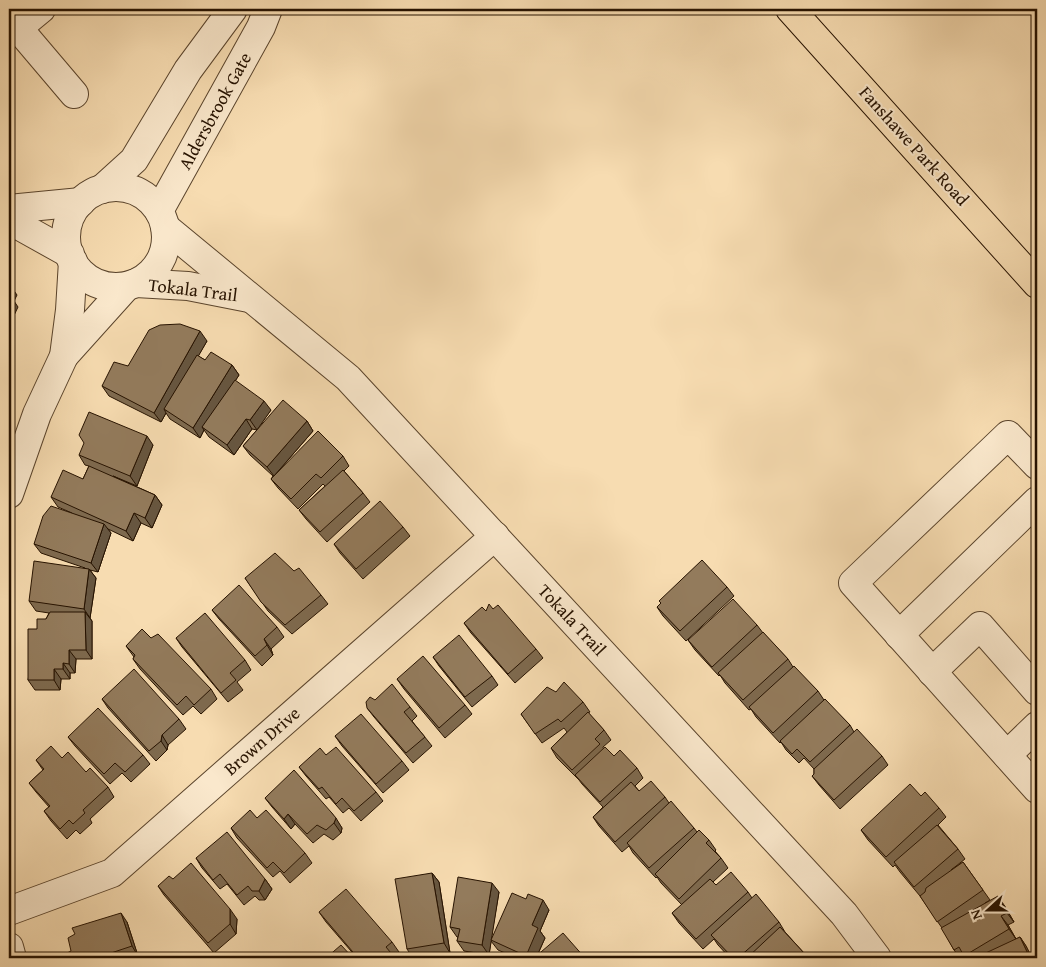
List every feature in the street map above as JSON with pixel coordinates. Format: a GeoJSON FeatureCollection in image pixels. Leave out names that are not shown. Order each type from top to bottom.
{"type":"FeatureCollection","features":[{"type":"Feature","properties":{"kind":"main road","name":"Fanshawe Park Road"},"geometry":{"type":"LineString","coordinates":[[790,9],[1037,284]]}},
{"type":"Feature","properties":{"kind":"street"},"geometry":{"type":"LineString","coordinates":[[41,9],[13,23],[74,94]]}},
{"type":"Feature","properties":{"kind":"street"},"geometry":{"type":"LineString","coordinates":[[9,494],[37,414],[64,356],[70,310],[71,258],[67,238],[68,225],[73,213],[134,160],[188,70],[233,9]]}},
{"type":"Feature","properties":{"kind":"street","name":"Aldersbrook Gate"},"geometry":{"type":"LineString","coordinates":[[162,219],[261,27],[268,9]]}},
{"type":"Feature","properties":{"kind":"street"},"geometry":{"type":"LineString","coordinates":[[9,209],[92,196],[118,187],[134,190],[148,199],[162,219],[166,244],[161,260],[151,274],[132,285],[64,356]]}},
{"type":"Feature","properties":{"kind":"street","name":"Tokala Trail"},"geometry":{"type":"LineString","coordinates":[[162,219],[251,298],[348,378],[844,914],[877,958]]}},
{"type":"Feature","properties":{"kind":"street"},"geometry":{"type":"LineString","coordinates":[[9,220],[71,258],[80,272],[102,285],[132,285]]}},
{"type":"Feature","properties":{"kind":"street","name":"Tokala Trail"},"geometry":{"type":"LineString","coordinates":[[132,285],[188,286],[251,298]]}},
{"type":"Feature","properties":{"kind":"street"},"geometry":{"type":"LineString","coordinates":[[1037,465],[1008,435],[853,583],[1037,789]]}},
{"type":"Feature","properties":{"kind":"street"},"geometry":{"type":"LineString","coordinates":[[899,635],[1037,501]]}},
{"type":"Feature","properties":{"kind":"street","name":"Brown Drive"},"geometry":{"type":"LineString","coordinates":[[9,911],[112,873],[495,536]]}},
{"type":"Feature","properties":{"kind":"street"},"geometry":{"type":"LineString","coordinates":[[932,672],[980,626],[1037,691]]}},
{"type":"Feature","properties":{"kind":"street"},"geometry":{"type":"LineString","coordinates":[[1006,755],[1037,726]]}},
{"type":"Feature","properties":{"kind":"street"},"geometry":{"type":"LineString","coordinates":[[9,947],[12,958]]}},
{"type":"Feature","properties":{"kind":"building"},"geometry":{"type":"Polygon","coordinates":[[[180,324],[200,331],[154,413],[102,386],[114,362],[128,366],[149,330],[160,325],[180,324]]]}},
{"type":"Feature","properties":{"kind":"building"},"geometry":{"type":"Polygon","coordinates":[[[211,352],[232,365],[193,428],[164,409],[197,355],[205,360],[211,352]]]}},
{"type":"Feature","properties":{"kind":"building"},"geometry":{"type":"Polygon","coordinates":[[[235,380],[264,401],[250,420],[246,419],[227,445],[202,427],[235,380]]]}},
{"type":"Feature","properties":{"kind":"building"},"geometry":{"type":"Polygon","coordinates":[[[283,400],[307,421],[267,467],[243,446],[283,400]]]}},
{"type":"Feature","properties":{"kind":"building"},"geometry":{"type":"Polygon","coordinates":[[[89,412],[147,436],[130,476],[79,455],[84,443],[79,435],[89,412]]]}},
{"type":"Feature","properties":{"kind":"building"},"geometry":{"type":"Polygon","coordinates":[[[318,431],[343,456],[321,478],[316,474],[291,499],[271,479],[318,431]]]}},
{"type":"Feature","properties":{"kind":"building"},"geometry":{"type":"Polygon","coordinates":[[[89,466],[155,495],[145,518],[134,513],[126,531],[51,497],[63,470],[83,479],[89,466]]]}},
{"type":"Feature","properties":{"kind":"building"},"geometry":{"type":"Polygon","coordinates":[[[343,470],[363,493],[320,532],[299,510],[343,470]]]}},
{"type":"Feature","properties":{"kind":"building"},"geometry":{"type":"Polygon","coordinates":[[[380,501],[403,527],[356,569],[334,544],[380,501]]]}},
{"type":"Feature","properties":{"kind":"building"},"geometry":{"type":"Polygon","coordinates":[[[51,506],[104,524],[91,563],[34,544],[43,516],[51,506]]]}},
{"type":"Feature","properties":{"kind":"building"},"geometry":{"type":"Polygon","coordinates":[[[275,553],[294,571],[299,568],[321,595],[285,625],[261,602],[245,578],[275,553]]]}},
{"type":"Feature","properties":{"kind":"building"},"geometry":{"type":"Polygon","coordinates":[[[702,560],[727,587],[680,631],[657,607],[661,603],[659,601],[702,560]]]}},
{"type":"Feature","properties":{"kind":"building"},"geometry":{"type":"Polygon","coordinates":[[[34,561],[89,569],[84,609],[29,601],[34,561]]]}},
{"type":"Feature","properties":{"kind":"building"},"geometry":{"type":"Polygon","coordinates":[[[239,585],[277,627],[264,639],[267,645],[255,656],[212,610],[239,585]]]}},
{"type":"Feature","properties":{"kind":"building"},"geometry":{"type":"Polygon","coordinates":[[[733,599],[757,625],[712,667],[688,640],[733,599]]]}},
{"type":"Feature","properties":{"kind":"building"},"geometry":{"type":"Polygon","coordinates":[[[489,604],[493,609],[498,605],[536,649],[508,674],[464,623],[482,607],[486,611],[489,604]]]}},
{"type":"Feature","properties":{"kind":"building"},"geometry":{"type":"Polygon","coordinates":[[[50,612],[85,612],[86,650],[69,650],[69,664],[63,663],[63,669],[54,669],[54,680],[28,680],[28,629],[37,629],[37,619],[46,619],[50,612]]]}},
{"type":"Feature","properties":{"kind":"building"},"geometry":{"type":"Polygon","coordinates":[[[205,613],[245,660],[230,673],[236,680],[221,693],[176,638],[205,613]]]}},
{"type":"Feature","properties":{"kind":"building"},"geometry":{"type":"Polygon","coordinates":[[[142,629],[151,638],[158,634],[211,689],[194,705],[186,696],[177,705],[133,659],[135,655],[126,646],[142,629]]]}},
{"type":"Feature","properties":{"kind":"building"},"geometry":{"type":"Polygon","coordinates":[[[763,632],[788,659],[743,700],[718,673],[763,632]]]}},
{"type":"Feature","properties":{"kind":"building"},"geometry":{"type":"Polygon","coordinates":[[[459,635],[492,676],[465,697],[433,657],[459,635]]]}},
{"type":"Feature","properties":{"kind":"building"},"geometry":{"type":"Polygon","coordinates":[[[423,656],[465,705],[439,728],[397,679],[423,656]]]}},
{"type":"Feature","properties":{"kind":"building"},"geometry":{"type":"Polygon","coordinates":[[[794,666],[818,691],[773,733],[749,707],[794,666]]]}},
{"type":"Feature","properties":{"kind":"building"},"geometry":{"type":"Polygon","coordinates":[[[134,669],[179,719],[162,735],[161,741],[149,751],[102,699],[134,669]]]}},
{"type":"Feature","properties":{"kind":"building"},"geometry":{"type":"Polygon","coordinates":[[[564,682],[583,702],[561,722],[558,719],[535,734],[521,714],[547,687],[556,692],[564,682]]]}},
{"type":"Feature","properties":{"kind":"building"},"geometry":{"type":"Polygon","coordinates":[[[392,684],[410,707],[404,712],[425,737],[406,753],[367,708],[366,702],[370,697],[375,700],[392,684]]]}},
{"type":"Feature","properties":{"kind":"building"},"geometry":{"type":"Polygon","coordinates":[[[825,699],[850,725],[810,762],[797,749],[792,754],[780,741],[825,699]]]}},
{"type":"Feature","properties":{"kind":"building"},"geometry":{"type":"Polygon","coordinates":[[[98,708],[143,755],[125,772],[115,763],[104,774],[68,737],[98,708]]]}},
{"type":"Feature","properties":{"kind":"building"},"geometry":{"type":"Polygon","coordinates":[[[588,712],[604,730],[595,739],[600,744],[572,770],[551,748],[588,712]]]}},
{"type":"Feature","properties":{"kind":"building"},"geometry":{"type":"Polygon","coordinates":[[[361,714],[402,761],[376,784],[335,736],[361,714]]]}},
{"type":"Feature","properties":{"kind":"building"},"geometry":{"type":"Polygon","coordinates":[[[857,729],[882,756],[834,800],[812,776],[814,769],[857,729]]]}},
{"type":"Feature","properties":{"kind":"building"},"geometry":{"type":"Polygon","coordinates":[[[51,746],[62,758],[68,752],[86,772],[90,768],[108,787],[83,810],[85,813],[73,824],[69,820],[60,829],[44,811],[50,806],[29,783],[44,769],[36,760],[51,746]]]}},
{"type":"Feature","properties":{"kind":"building"},"geometry":{"type":"Polygon","coordinates":[[[336,747],[376,792],[354,811],[342,798],[336,804],[322,787],[319,789],[299,767],[320,748],[326,755],[336,747]]]}},
{"type":"Feature","properties":{"kind":"building"},"geometry":{"type":"Polygon","coordinates":[[[605,747],[614,756],[620,750],[637,768],[600,802],[575,775],[605,747]]]}},
{"type":"Feature","properties":{"kind":"building"},"geometry":{"type":"Polygon","coordinates":[[[294,770],[336,818],[334,823],[326,830],[317,825],[307,834],[288,814],[284,819],[265,798],[294,770]]]}},
{"type":"Feature","properties":{"kind":"building"},"geometry":{"type":"Polygon","coordinates":[[[651,781],[665,797],[615,842],[593,817],[631,782],[639,791],[651,781]]]}},
{"type":"Feature","properties":{"kind":"building"},"geometry":{"type":"Polygon","coordinates":[[[910,784],[921,796],[925,792],[939,808],[886,857],[861,830],[910,784]]]}},
{"type":"Feature","properties":{"kind":"building"},"geometry":{"type":"Polygon","coordinates":[[[671,801],[694,828],[649,868],[627,843],[671,801]]]}},
{"type":"Feature","properties":{"kind":"building"},"geometry":{"type":"Polygon","coordinates":[[[250,810],[257,818],[266,810],[305,853],[284,873],[273,862],[267,868],[231,828],[250,810]]]}},
{"type":"Feature","properties":{"kind":"building"},"geometry":{"type":"Polygon","coordinates":[[[937,825],[958,849],[914,887],[894,862],[937,825]]]}},
{"type":"Feature","properties":{"kind":"building"},"geometry":{"type":"Polygon","coordinates":[[[699,830],[709,840],[706,843],[721,858],[679,899],[655,874],[699,830]]]}},
{"type":"Feature","properties":{"kind":"building"},"geometry":{"type":"Polygon","coordinates":[[[227,832],[265,879],[259,891],[252,891],[248,886],[237,895],[220,874],[213,880],[196,858],[227,832]]]}},
{"type":"Feature","properties":{"kind":"building"},"geometry":{"type":"Polygon","coordinates":[[[963,862],[983,890],[937,922],[920,896],[925,892],[926,888],[963,862]]]}},
{"type":"Feature","properties":{"kind":"building"},"geometry":{"type":"Polygon","coordinates":[[[191,863],[230,909],[230,924],[208,943],[158,886],[169,876],[173,879],[191,863]]]}},
{"type":"Feature","properties":{"kind":"building"},"geometry":{"type":"Polygon","coordinates":[[[731,872],[748,892],[696,939],[672,913],[710,879],[716,885],[731,872]]]}},
{"type":"Feature","properties":{"kind":"building"},"geometry":{"type":"Polygon","coordinates":[[[432,873],[444,943],[407,949],[395,879],[432,873]]]}},
{"type":"Feature","properties":{"kind":"building"},"geometry":{"type":"Polygon","coordinates":[[[458,877],[492,883],[482,945],[457,941],[460,929],[450,927],[458,877]]]}},
{"type":"Feature","properties":{"kind":"building"},"geometry":{"type":"Polygon","coordinates":[[[346,889],[392,942],[386,947],[395,958],[358,958],[319,912],[346,889]]]}},
{"type":"Feature","properties":{"kind":"building"},"geometry":{"type":"Polygon","coordinates":[[[512,893],[526,899],[528,894],[543,900],[532,925],[538,928],[526,956],[491,940],[512,893]]]}},
{"type":"Feature","properties":{"kind":"building"},"geometry":{"type":"Polygon","coordinates":[[[756,894],[779,922],[738,958],[733,958],[711,935],[756,894]]]}},
{"type":"Feature","properties":{"kind":"building"},"geometry":{"type":"Polygon","coordinates":[[[998,896],[1007,913],[1001,916],[1009,929],[964,956],[959,947],[954,950],[941,928],[998,896]]]}},
{"type":"Feature","properties":{"kind":"building"},"geometry":{"type":"Polygon","coordinates":[[[121,913],[132,946],[96,958],[68,958],[67,953],[71,951],[68,938],[75,934],[72,928],[121,913]]]}},
{"type":"Feature","properties":{"kind":"building"},"geometry":{"type":"Polygon","coordinates":[[[780,927],[804,953],[799,958],[747,958],[780,927]]]}},
{"type":"Feature","properties":{"kind":"building"},"geometry":{"type":"Polygon","coordinates":[[[563,933],[585,958],[534,958],[563,933]]]}},
{"type":"Feature","properties":{"kind":"building"},"geometry":{"type":"Polygon","coordinates":[[[1020,937],[1028,954],[1023,958],[975,958],[1020,937]]]}},
{"type":"Feature","properties":{"kind":"building"},"geometry":{"type":"Polygon","coordinates":[[[341,945],[353,958],[326,958],[341,945]]]}}]}
